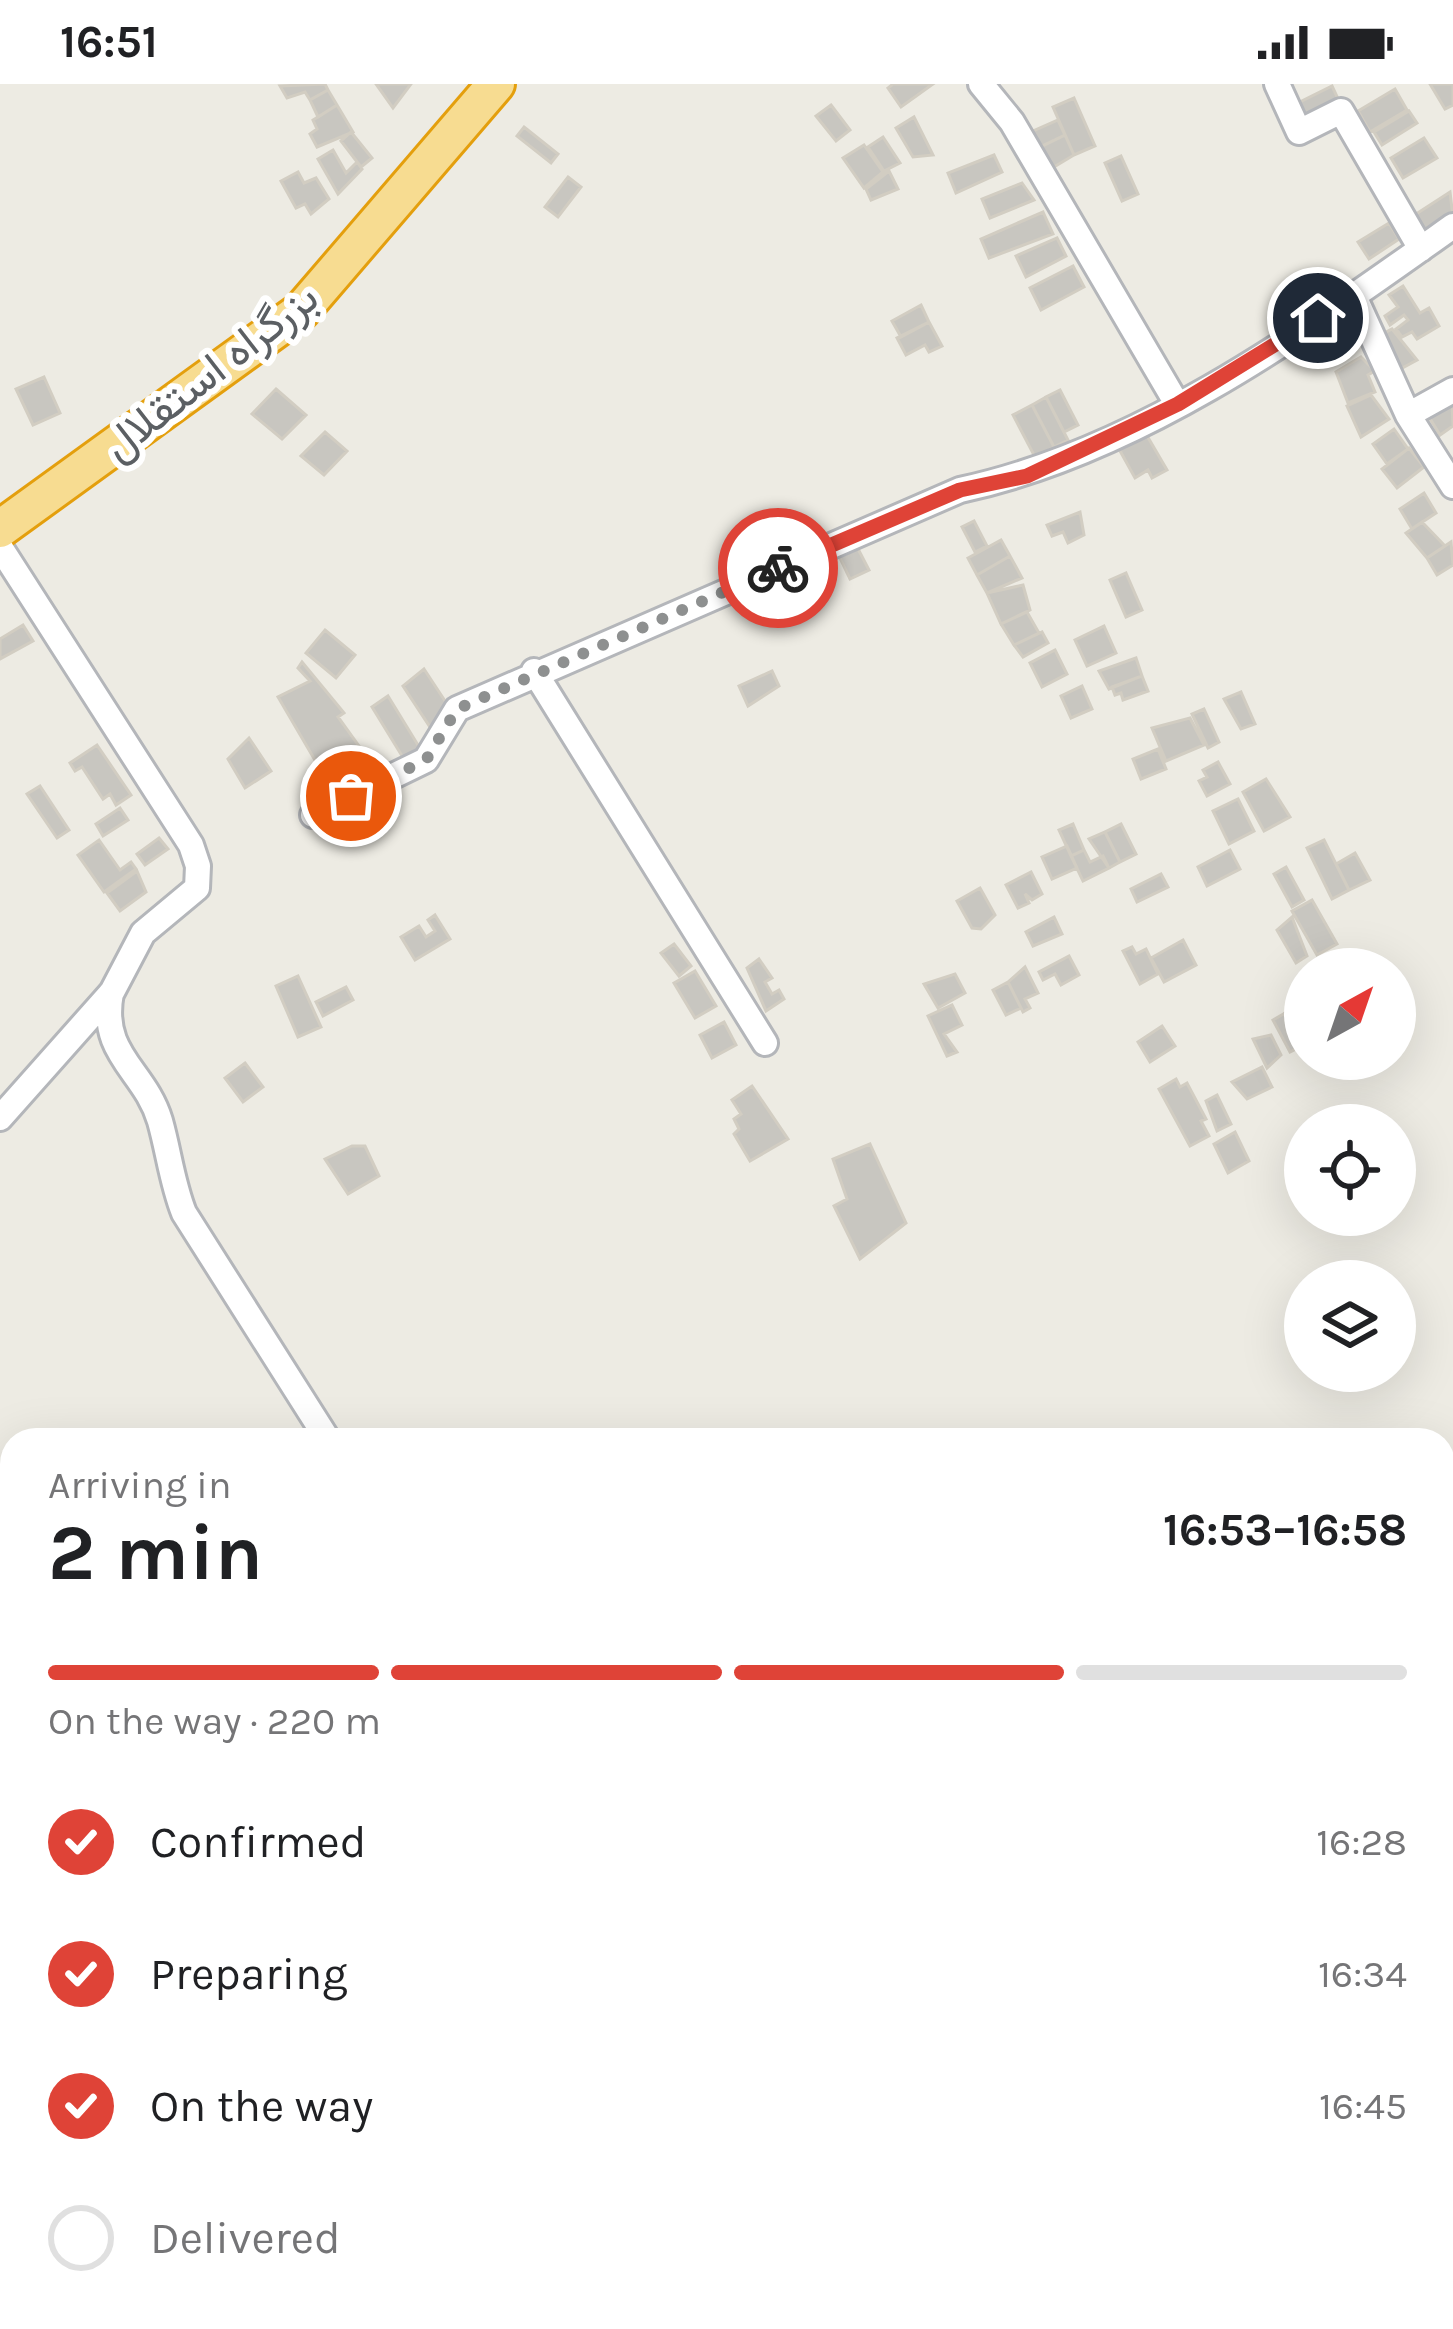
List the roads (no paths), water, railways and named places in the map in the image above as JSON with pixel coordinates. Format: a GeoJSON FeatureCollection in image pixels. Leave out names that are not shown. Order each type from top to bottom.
{"type":"FeatureCollection","features":[{"type":"Feature","properties":{"kind":"highway","name":"بزرگراه استقلال"},"geometry":{"type":"LineString","coordinates":[[0,529],[302,311],[496,84]]}},
{"type":"Feature","properties":{"kind":"street"},"geometry":{"type":"LineString","coordinates":[[981,84],[1012,122],[1178,404]]}},
{"type":"Feature","properties":{"kind":"street"},"geometry":{"type":"LineString","coordinates":[[1277,84],[1299,132],[1341,111],[1421,249]]}},
{"type":"Feature","properties":{"kind":"street"},"geometry":{"type":"LineString","coordinates":[[313,815],[426,760],[457,709],[534,671],[960,490],[1027,476],[1178,404],[1354,296],[1453,226]]}},
{"type":"Feature","properties":{"kind":"street"},"geometry":{"type":"LineString","coordinates":[[1354,296],[1408,415],[1453,486]]}},
{"type":"Feature","properties":{"kind":"street"},"geometry":{"type":"LineString","coordinates":[[1408,415],[1453,390]]}},
{"type":"Feature","properties":{"kind":"street"},"geometry":{"type":"LineString","coordinates":[[0,547],[198,866],[197,888],[143,934],[112,992],[0,1118]]}},
{"type":"Feature","properties":{"kind":"street"},"geometry":{"type":"LineString","coordinates":[[534,671],[765,1043]]}},
{"type":"Feature","properties":{"kind":"street"},"geometry":{"type":"LineString","coordinates":[[112,992],[106,1018],[113,1043],[159,1117],[171,1180],[184,1214],[320,1428]]}}]}
